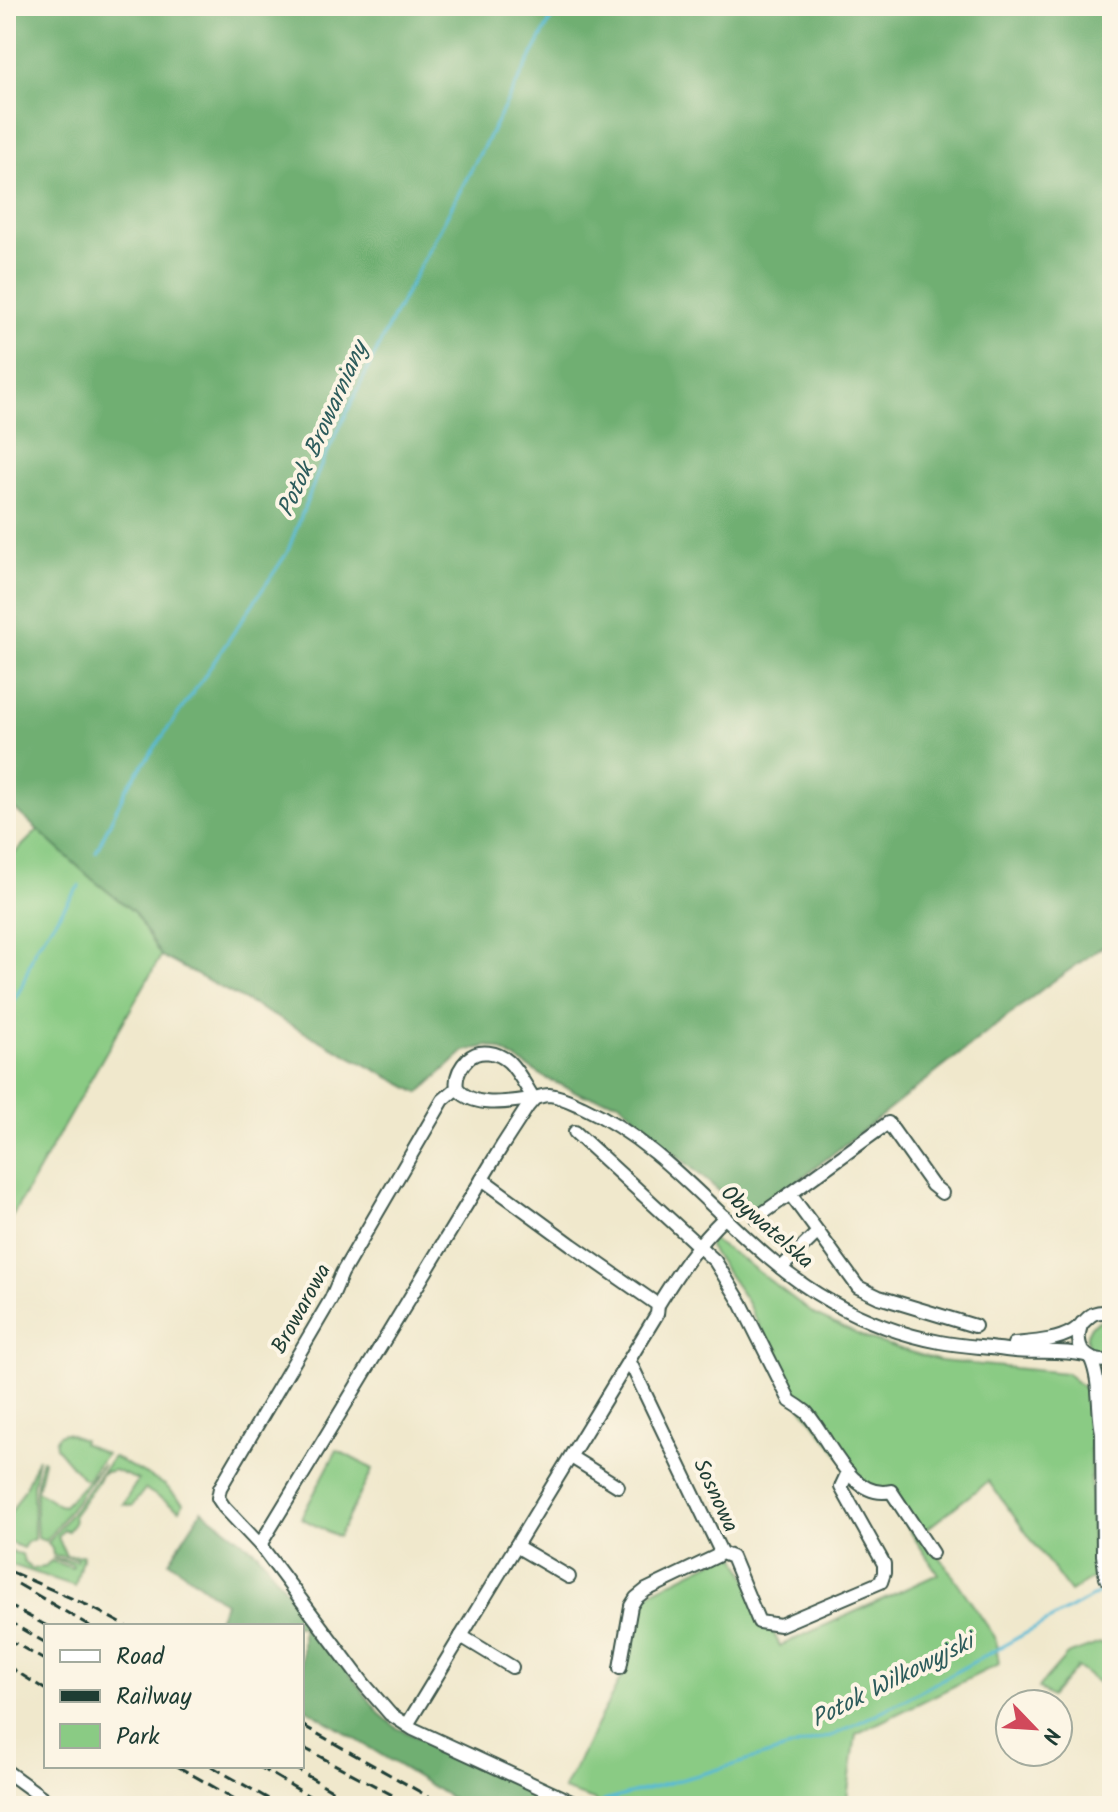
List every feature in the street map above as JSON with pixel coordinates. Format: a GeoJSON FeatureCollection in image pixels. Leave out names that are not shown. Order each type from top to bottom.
{"type":"FeatureCollection","features":[{"type":"Feature","properties":{"kind":"street"},"geometry":{"type":"LineString","coordinates":[[260,1545],[482,1179],[534,1099],[509,1063],[493,1053],[481,1053],[469,1058],[458,1075],[457,1088]]}},
{"type":"Feature","properties":{"kind":"street","name":"Obywatelska"},"geometry":{"type":"LineString","coordinates":[[457,1088],[465,1097],[482,1102],[534,1099],[544,1095],[563,1098],[624,1129],[655,1152],[781,1268],[829,1301],[881,1325],[939,1342],[1007,1350],[1056,1351],[1101,1362],[1112,1360]]}},
{"type":"Feature","properties":{"kind":"street","name":"Browarowa"},"geometry":{"type":"LineString","coordinates":[[457,1088],[443,1100],[342,1273],[331,1299],[220,1488],[218,1498],[219,1503],[260,1545],[390,1714],[407,1725],[580,1806]]}},
{"type":"Feature","properties":{"kind":"street"},"geometry":{"type":"LineString","coordinates":[[756,1218],[888,1123],[932,1185],[942,1193]]}},
{"type":"Feature","properties":{"kind":"street"},"geometry":{"type":"LineString","coordinates":[[575,1132],[715,1261],[741,1303],[790,1401],[805,1411],[859,1484],[872,1491],[891,1491],[932,1553]]}},
{"type":"Feature","properties":{"kind":"street"},"geometry":{"type":"LineString","coordinates":[[482,1179],[658,1305]]}},
{"type":"Feature","properties":{"kind":"street"},"geometry":{"type":"LineString","coordinates":[[790,1194],[858,1287],[879,1297],[975,1326]]}},
{"type":"Feature","properties":{"kind":"street"},"geometry":{"type":"LineString","coordinates":[[407,1725],[657,1314],[658,1305],[679,1271],[697,1245],[725,1217]]}},
{"type":"Feature","properties":{"kind":"street"},"geometry":{"type":"LineString","coordinates":[[781,1268],[818,1232]]}},
{"type":"Feature","properties":{"kind":"street","name":"Obywatelska"},"geometry":{"type":"LineString","coordinates":[[995,1348],[1058,1337],[1073,1331],[1094,1313],[1112,1313]]}},
{"type":"Feature","properties":{"kind":"street"},"geometry":{"type":"LineString","coordinates":[[1082,1323],[1078,1331],[1080,1348],[1088,1357],[1098,1382],[1106,1578]]}},
{"type":"Feature","properties":{"kind":"street","name":"Sosnowa"},"geometry":{"type":"LineString","coordinates":[[620,1668],[631,1606],[636,1598],[646,1590],[717,1556],[719,1552],[719,1546],[629,1360]]}},
{"type":"Feature","properties":{"kind":"street"},"geometry":{"type":"LineString","coordinates":[[1102,1432],[1112,1368]]}},
{"type":"Feature","properties":{"kind":"street"},"geometry":{"type":"LineString","coordinates":[[571,1457],[618,1486]]}},
{"type":"Feature","properties":{"kind":"street"},"geometry":{"type":"LineString","coordinates":[[719,1552],[732,1557],[759,1622],[780,1625],[881,1582],[884,1564],[841,1487],[848,1472]]}},
{"type":"Feature","properties":{"kind":"street"},"geometry":{"type":"LineString","coordinates":[[516,1546],[569,1577]]}},
{"type":"Feature","properties":{"kind":"street"},"geometry":{"type":"LineString","coordinates":[[461,1636],[512,1667]]}},
{"type":"Feature","properties":{"kind":"street"},"geometry":{"type":"LineString","coordinates":[[6,1771],[54,1806]]}},
{"type":"Feature","properties":{"kind":"green space"},"geometry":{"type":"Polygon","coordinates":[[[6,6],[1112,6],[1112,940],[1045,987],[751,1218],[660,1141],[620,1102],[583,1095],[489,1046],[465,1051],[419,1093],[161,956],[134,912],[92,879],[6,801],[6,6]]]}},
{"type":"Feature","properties":{"kind":"green space"},"geometry":{"type":"Polygon","coordinates":[[[38,830],[134,912],[161,956],[6,1227],[6,862],[38,830]]]}},
{"type":"Feature","properties":{"kind":"green space"},"geometry":{"type":"Polygon","coordinates":[[[709,1238],[815,1315],[868,1339],[940,1361],[1066,1373],[1089,1392],[1093,1578],[1070,1592],[988,1481],[923,1532],[995,1637],[999,1664],[856,1734],[846,1806],[598,1806],[594,1800],[563,1790],[626,1668],[635,1609],[649,1593],[734,1551],[780,1646],[938,1574],[893,1505],[860,1481],[796,1400],[746,1300],[709,1247],[709,1238]]]}},
{"type":"Feature","properties":{"kind":"green space"},"geometry":{"type":"Polygon","coordinates":[[[1101,1320],[1112,1322],[1112,1353],[1096,1353],[1087,1343],[1089,1330],[1101,1320]]]}},
{"type":"Feature","properties":{"kind":"green space"},"geometry":{"type":"Polygon","coordinates":[[[66,1433],[106,1454],[86,1479],[56,1447],[58,1437],[66,1433]]]}},
{"type":"Feature","properties":{"kind":"green space"},"geometry":{"type":"Polygon","coordinates":[[[337,1450],[373,1469],[338,1537],[301,1518],[337,1450]]]}},
{"type":"Feature","properties":{"kind":"green space"},"geometry":{"type":"Polygon","coordinates":[[[113,1457],[165,1485],[183,1503],[180,1510],[145,1489],[132,1506],[123,1504],[138,1480],[114,1470],[102,1473],[73,1515],[74,1523],[58,1537],[66,1556],[83,1555],[75,1586],[6,1563],[6,1551],[22,1554],[24,1562],[32,1569],[45,1567],[51,1561],[72,1568],[73,1565],[52,1558],[76,1561],[77,1558],[53,1555],[48,1543],[113,1457]]]}},
{"type":"Feature","properties":{"kind":"green space"},"geometry":{"type":"Polygon","coordinates":[[[38,1458],[33,1485],[34,1539],[23,1548],[6,1541],[6,1521],[38,1458]]]}},
{"type":"Feature","properties":{"kind":"green space"},"geometry":{"type":"Polygon","coordinates":[[[42,1460],[37,1491],[64,1506],[103,1464],[46,1541],[37,1538],[36,1489],[42,1460]]]}},
{"type":"Feature","properties":{"kind":"green space"},"geometry":{"type":"Polygon","coordinates":[[[202,1510],[258,1553],[380,1714],[397,1728],[567,1806],[464,1806],[304,1707],[304,1624],[216,1624],[225,1603],[169,1561],[202,1510]]]}},
{"type":"Feature","properties":{"kind":"green space"},"geometry":{"type":"Polygon","coordinates":[[[1100,1643],[1112,1647],[1112,1693],[1077,1667],[1059,1688],[1038,1688],[1067,1655],[1100,1643]]]}},
{"type":"Feature","properties":{"kind":"waterway","name":"Potok Browarniany"},"geometry":{"type":"LineString","coordinates":[[96,852],[126,789],[287,553],[319,470],[390,323],[558,6]]}},
{"type":"Feature","properties":{"kind":"waterway","name":"Potok Browarniany"},"geometry":{"type":"LineString","coordinates":[[6,1015],[22,986],[35,949],[79,886]]}},
{"type":"Feature","properties":{"kind":"waterway","name":"Potok Wilkowyjski"},"geometry":{"type":"LineString","coordinates":[[597,1806],[604,1801],[834,1735],[1101,1592]]}},
{"type":"Feature","properties":{"kind":"railway"},"geometry":{"type":"LineString","coordinates":[[12,1572],[122,1624]]}},
{"type":"Feature","properties":{"kind":"railway"},"geometry":{"type":"LineString","coordinates":[[18,1584],[87,1624]]}},
{"type":"Feature","properties":{"kind":"railway"},"geometry":{"type":"LineString","coordinates":[[6,1604],[44,1624]]}},
{"type":"Feature","properties":{"kind":"railway"},"geometry":{"type":"LineString","coordinates":[[6,1620],[44,1642]]}},
{"type":"Feature","properties":{"kind":"railway"},"geometry":{"type":"LineString","coordinates":[[6,1638],[44,1660]]}},
{"type":"Feature","properties":{"kind":"railway"},"geometry":{"type":"LineString","coordinates":[[6,1665],[44,1689]]}},
{"type":"Feature","properties":{"kind":"railway"},"geometry":{"type":"LineString","coordinates":[[304,1726],[445,1806]]}},
{"type":"Feature","properties":{"kind":"railway"},"geometry":{"type":"LineString","coordinates":[[304,1748],[413,1806]]}},
{"type":"Feature","properties":{"kind":"railway"},"geometry":{"type":"LineString","coordinates":[[180,1768],[247,1806]]}},
{"type":"Feature","properties":{"kind":"railway"},"geometry":{"type":"LineString","coordinates":[[214,1768],[281,1806]]}},
{"type":"Feature","properties":{"kind":"railway"},"geometry":{"type":"LineString","coordinates":[[261,1768],[326,1806]]}},
{"type":"Feature","properties":{"kind":"railway"},"geometry":{"type":"LineString","coordinates":[[294,1768],[359,1806]]}}]}
